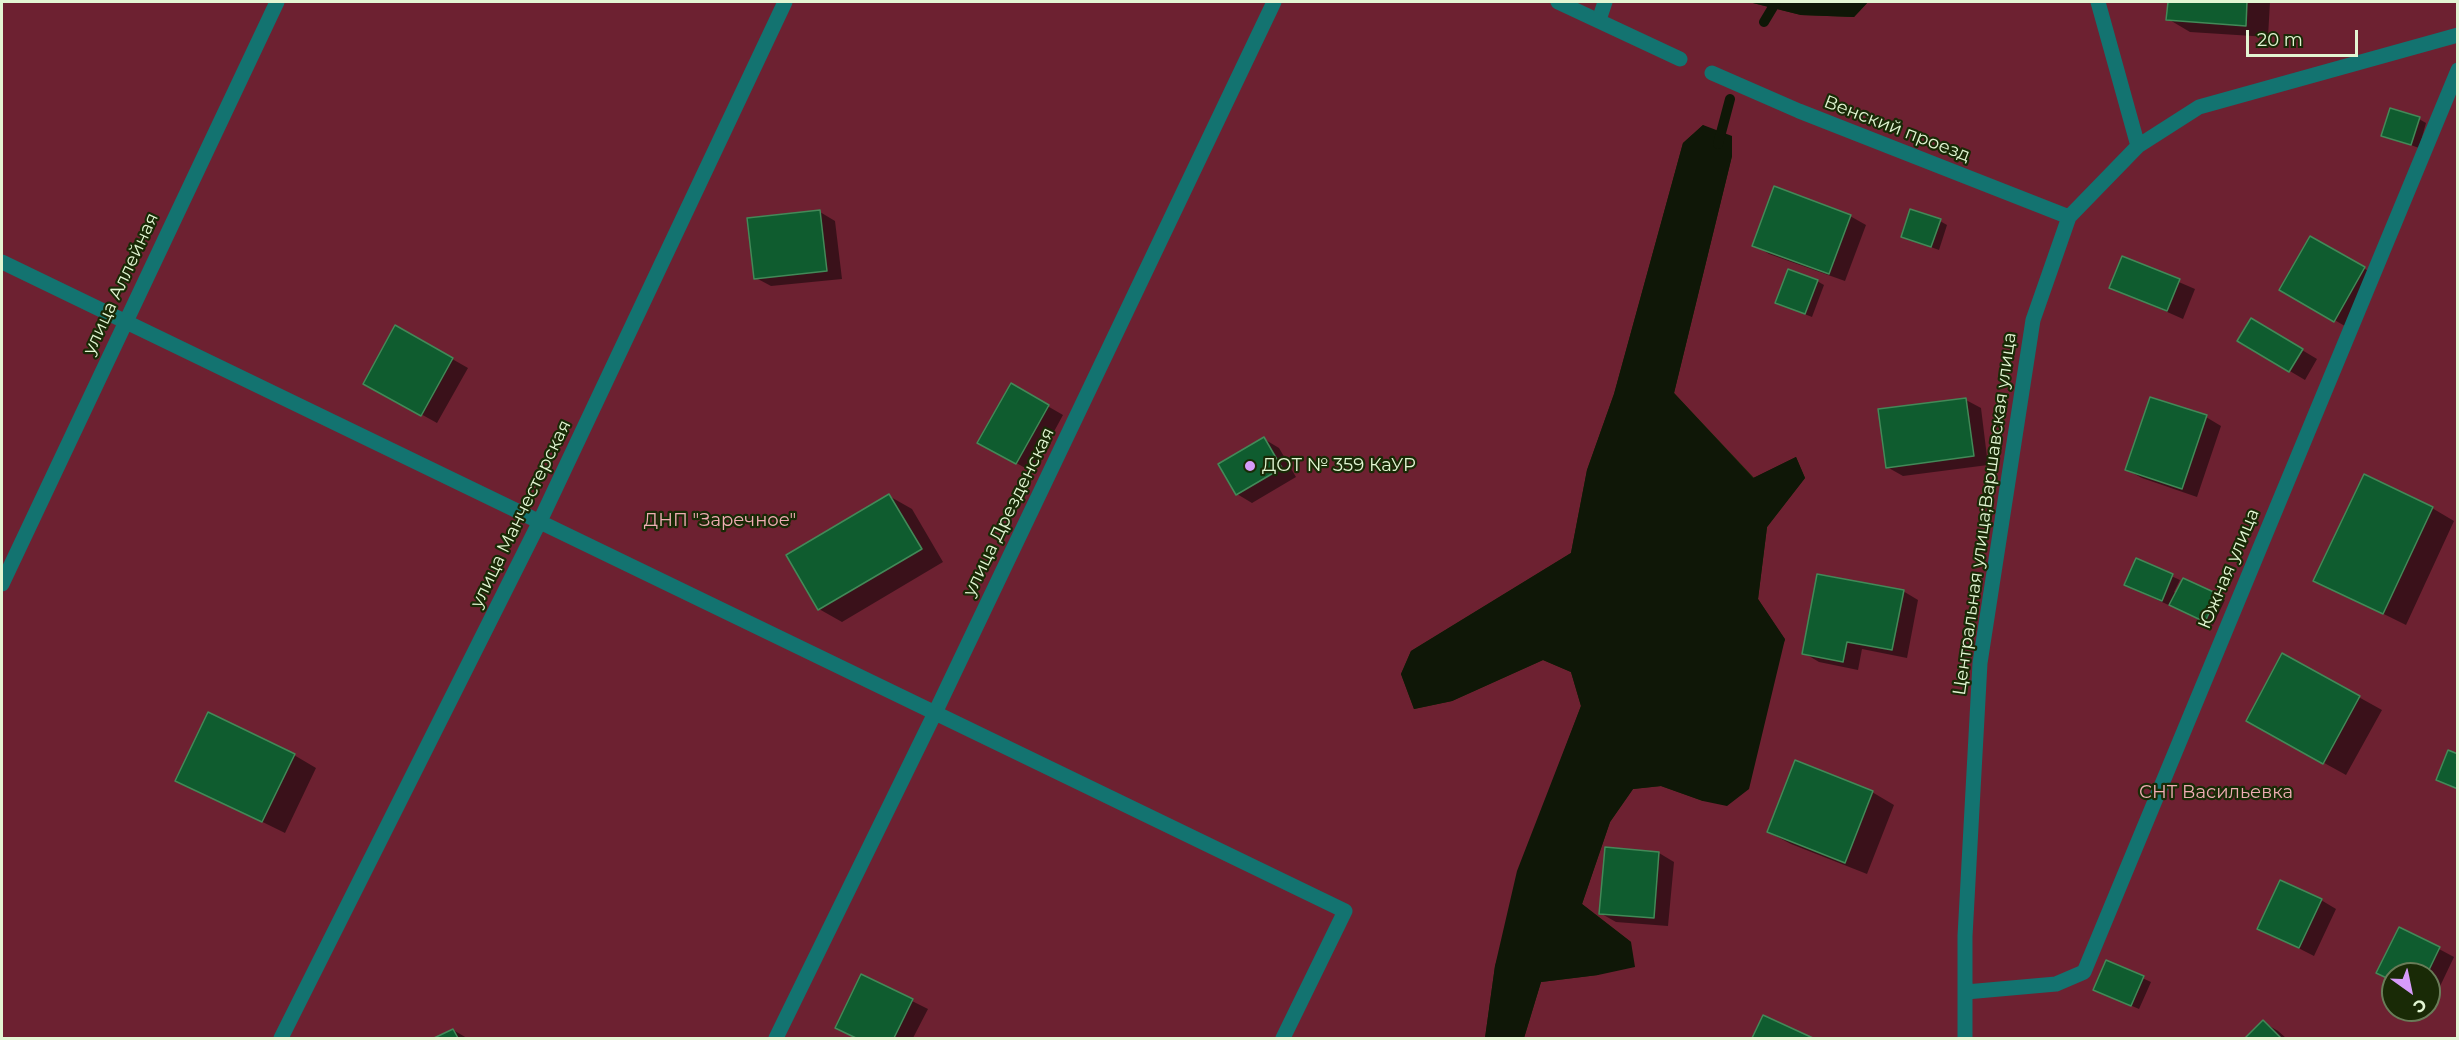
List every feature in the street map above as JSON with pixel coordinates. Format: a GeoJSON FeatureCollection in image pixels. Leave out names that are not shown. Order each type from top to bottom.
{"type":"FeatureCollection","features":[{"type":"Feature","properties":{"kind":"street","name":"улица Аллейная"},"geometry":{"type":"LineString","coordinates":[[2,584],[277,2]]}},
{"type":"Feature","properties":{"kind":"street","name":"улица Манчестерская"},"geometry":{"type":"LineString","coordinates":[[281,1038],[540,521],[785,2]]}},
{"type":"Feature","properties":{"kind":"street","name":"улица Дрезденская"},"geometry":{"type":"LineString","coordinates":[[776,1038],[934,715],[1274,2]]}},
{"type":"Feature","properties":{"kind":"street"},"geometry":{"type":"LineString","coordinates":[[1558,2],[1680,59]]}},
{"type":"Feature","properties":{"kind":"street"},"geometry":{"type":"LineString","coordinates":[[1599,20],[1605,2]]}},
{"type":"Feature","properties":{"kind":"street"},"geometry":{"type":"LineString","coordinates":[[2098,2],[2138,146]]}},
{"type":"Feature","properties":{"kind":"street"},"geometry":{"type":"LineString","coordinates":[[2069,217],[2138,146],[2199,107],[2457,35]]}},
{"type":"Feature","properties":{"kind":"street","name":"Южная улица"},"geometry":{"type":"LineString","coordinates":[[1966,992],[2056,984],[2084,972],[2457,70]]}},
{"type":"Feature","properties":{"kind":"street","name":"Венский проезд"},"geometry":{"type":"LineString","coordinates":[[1712,73],[1799,111],[2069,217]]}},
{"type":"Feature","properties":{"kind":"street","name":"Центральная улица;Варшавская улица"},"geometry":{"type":"LineString","coordinates":[[1965,1038],[1965,936],[1980,663],[2032,320],[2069,217]]}},
{"type":"Feature","properties":{"kind":"street"},"geometry":{"type":"LineString","coordinates":[[2,262],[124,323],[540,521],[934,715],[1345,911],[1283,1038]]}},
{"type":"Feature","properties":{"kind":"green space","name":"ДНП \"Заречное\""},"geometry":{"type":"Polygon","coordinates":[[[2,2],[1749,2],[1801,15],[1854,17],[1868,2],[2457,2],[2457,1038],[1524,1038],[1541,982],[1598,975],[1631,942],[1582,904],[1610,822],[1633,789],[1661,786],[1703,801],[1785,640],[1758,599],[1767,527],[1805,478],[1796,457],[1754,478],[1674,393],[1732,156],[1703,125],[1683,143],[1614,394],[1587,470],[1571,553],[1411,651],[1401,674],[1414,709],[1452,701],[1543,660],[1571,672],[1581,706],[1551,786],[1495,966],[1485,1038],[2,1038],[2,2]]]}},
{"type":"Feature","properties":{"kind":"shaded area"},"geometry":{"type":"Polygon","coordinates":[[[1749,2],[1868,2],[1854,17],[1801,15],[1749,2]]]}},
{"type":"Feature","properties":{"kind":"shaded area"},"geometry":{"type":"Polygon","coordinates":[[[1703,125],[1732,136],[1732,156],[1674,393],[1753,478],[1796,457],[1805,478],[1767,527],[1758,599],[1785,639],[1749,789],[1727,806],[1703,801],[1661,786],[1633,789],[1610,822],[1582,904],[1631,942],[1635,967],[1598,975],[1541,982],[1524,1038],[1485,1038],[1495,966],[1517,871],[1581,706],[1571,672],[1543,660],[1452,701],[1414,709],[1401,674],[1411,651],[1571,553],[1587,470],[1614,394],[1683,143],[1703,125]]]}},
{"type":"Feature","properties":{"kind":"building"},"geometry":{"type":"Polygon","coordinates":[[[2168,2],[2247,2],[2246,26],[2166,20],[2168,2]]]}},
{"type":"Feature","properties":{"kind":"building"},"geometry":{"type":"Polygon","coordinates":[[[2390,108],[2420,117],[2411,145],[2381,136],[2390,108]]]}},
{"type":"Feature","properties":{"kind":"building"},"geometry":{"type":"Polygon","coordinates":[[[1774,186],[1851,215],[1829,274],[1752,246],[1774,186]]]}},
{"type":"Feature","properties":{"kind":"building"},"geometry":{"type":"Polygon","coordinates":[[[1910,209],[1941,219],[1931,247],[1901,237],[1910,209]]]}},
{"type":"Feature","properties":{"kind":"building"},"geometry":{"type":"Polygon","coordinates":[[[820,210],[827,271],[754,279],[747,218],[820,210]]]}},
{"type":"Feature","properties":{"kind":"building"},"geometry":{"type":"Polygon","coordinates":[[[2310,236],[2365,267],[2334,322],[2279,290],[2310,236]]]}},
{"type":"Feature","properties":{"kind":"building"},"geometry":{"type":"Polygon","coordinates":[[[2122,256],[2180,279],[2167,311],[2109,288],[2122,256]]]}},
{"type":"Feature","properties":{"kind":"building"},"geometry":{"type":"Polygon","coordinates":[[[1788,269],[1818,280],[1805,314],[1775,303],[1788,269]]]}},
{"type":"Feature","properties":{"kind":"building"},"geometry":{"type":"Polygon","coordinates":[[[2251,318],[2303,349],[2289,372],[2237,341],[2251,318]]]}},
{"type":"Feature","properties":{"kind":"building"},"geometry":{"type":"Polygon","coordinates":[[[395,325],[453,358],[421,416],[363,384],[395,325]]]}},
{"type":"Feature","properties":{"kind":"building"},"geometry":{"type":"Polygon","coordinates":[[[1011,383],[1049,405],[1016,464],[977,443],[1011,383]]]}},
{"type":"Feature","properties":{"kind":"building"},"geometry":{"type":"Polygon","coordinates":[[[2150,397],[2207,415],[2182,489],[2125,470],[2150,397]]]}},
{"type":"Feature","properties":{"kind":"building"},"geometry":{"type":"Polygon","coordinates":[[[1966,398],[1974,456],[1886,468],[1878,409],[1966,398]]]}},
{"type":"Feature","properties":{"kind":"building","name":"ДОТ № 359 КаУР"},"geometry":{"type":"Polygon","coordinates":[[[1264,437],[1282,468],[1236,495],[1218,464],[1264,437]]]}},
{"type":"Feature","properties":{"kind":"building"},"geometry":{"type":"Polygon","coordinates":[[[2364,474],[2433,507],[2383,614],[2313,581],[2364,474]]]}},
{"type":"Feature","properties":{"kind":"building"},"geometry":{"type":"Polygon","coordinates":[[[889,494],[922,549],[818,610],[786,555],[889,494]]]}},
{"type":"Feature","properties":{"kind":"building"},"geometry":{"type":"Polygon","coordinates":[[[2136,558],[2173,574],[2162,601],[2124,585],[2136,558]]]}},
{"type":"Feature","properties":{"kind":"building"},"geometry":{"type":"Polygon","coordinates":[[[1817,574],[1904,590],[1892,650],[1847,642],[1843,662],[1802,654],[1817,574]]]}},
{"type":"Feature","properties":{"kind":"building"},"geometry":{"type":"Polygon","coordinates":[[[2183,578],[2218,594],[2205,622],[2169,605],[2183,578]]]}},
{"type":"Feature","properties":{"kind":"building"},"geometry":{"type":"Polygon","coordinates":[[[2282,653],[2360,696],[2323,764],[2246,721],[2282,653]]]}},
{"type":"Feature","properties":{"kind":"building"},"geometry":{"type":"Polygon","coordinates":[[[208,712],[295,754],[262,822],[175,781],[208,712]]]}},
{"type":"Feature","properties":{"kind":"building"},"geometry":{"type":"Polygon","coordinates":[[[2448,750],[2458,754],[2458,789],[2436,780],[2448,750]]]}},
{"type":"Feature","properties":{"kind":"building"},"geometry":{"type":"Polygon","coordinates":[[[1795,760],[1873,791],[1845,863],[1767,832],[1795,760]]]}},
{"type":"Feature","properties":{"kind":"building"},"geometry":{"type":"Polygon","coordinates":[[[1605,847],[1659,852],[1654,918],[1599,914],[1605,847]]]}},
{"type":"Feature","properties":{"kind":"building"},"geometry":{"type":"Polygon","coordinates":[[[2280,880],[2322,899],[2299,948],[2257,929],[2280,880]]]}},
{"type":"Feature","properties":{"kind":"building"},"geometry":{"type":"Polygon","coordinates":[[[2399,927],[2440,947],[2433,962],[2382,962],[2399,927]]]}},
{"type":"Feature","properties":{"kind":"building"},"geometry":{"type":"Polygon","coordinates":[[[2106,960],[2144,976],[2131,1006],[2093,990],[2106,960]]]}},
{"type":"Feature","properties":{"kind":"building"},"geometry":{"type":"Polygon","coordinates":[[[2381,963],[2381,975],[2376,973],[2381,963]]]}},
{"type":"Feature","properties":{"kind":"building"},"geometry":{"type":"Polygon","coordinates":[[[861,974],[913,999],[894,1038],[856,1038],[835,1028],[861,974]]]}},
{"type":"Feature","properties":{"kind":"building"},"geometry":{"type":"Polygon","coordinates":[[[1763,1015],[1813,1038],[1752,1038],[1763,1015]]]}},
{"type":"Feature","properties":{"kind":"building"},"geometry":{"type":"Polygon","coordinates":[[[2263,1020],[2281,1038],[2245,1038],[2263,1020]]]}},
{"type":"Feature","properties":{"kind":"building"},"geometry":{"type":"Polygon","coordinates":[[[453,1029],[458,1038],[434,1038],[453,1029]]]}},
{"type":"Feature","properties":{"kind":"waterway"},"geometry":{"type":"LineString","coordinates":[[1764,22],[1776,2]]}},
{"type":"Feature","properties":{"kind":"waterway"},"geometry":{"type":"LineString","coordinates":[[1718,144],[1730,99]]}},
{"type":"Feature","properties":{"kind":"place","name":"ДОТ № 359 КаУР"},"geometry":{"type":"Point","coordinates":[1250,466]}},
{"type":"Feature","properties":{"kind":"park label","name":"СНТ Васильевка"},"geometry":{"type":"Point","coordinates":[2216,793]}}]}
